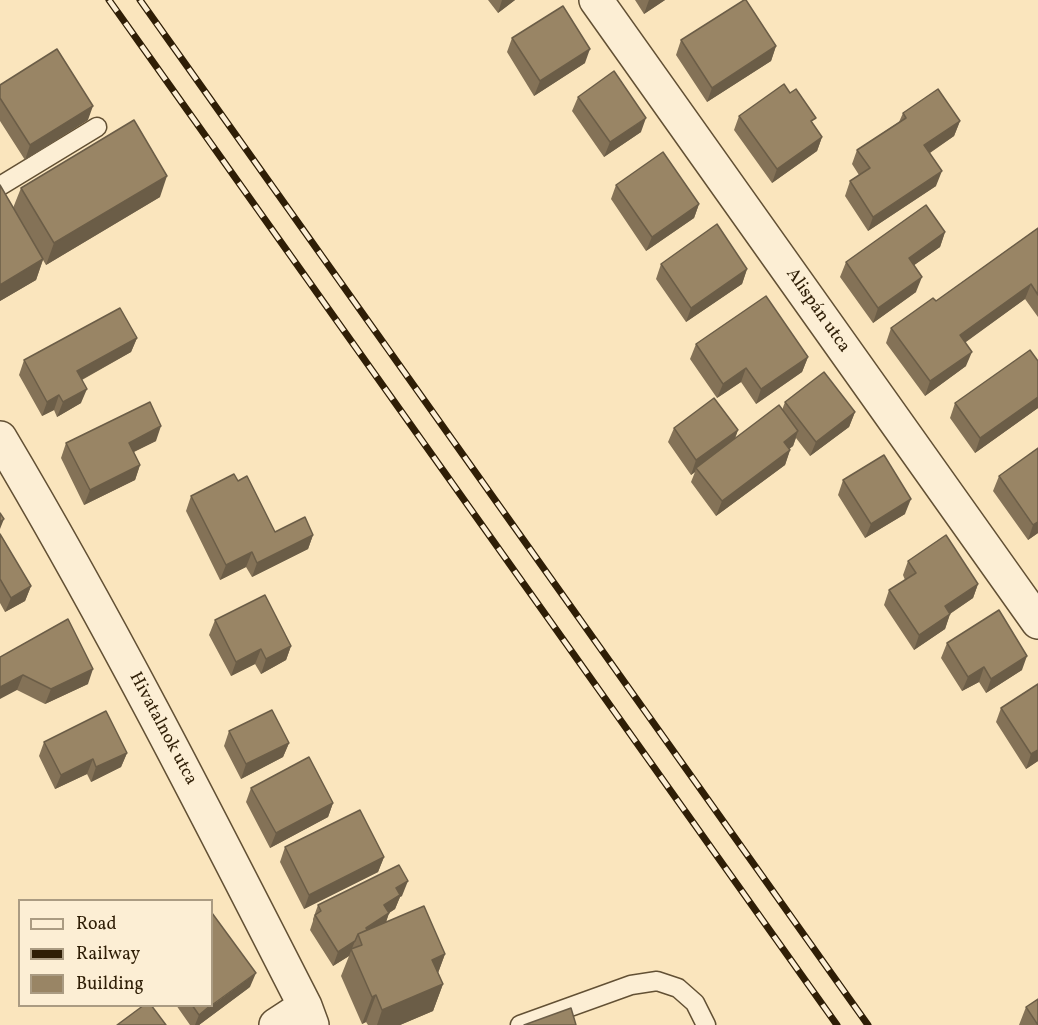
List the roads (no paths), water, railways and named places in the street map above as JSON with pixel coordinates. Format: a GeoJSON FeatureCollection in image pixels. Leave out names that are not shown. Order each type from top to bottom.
{"type":"FeatureCollection","features":[{"type":"Feature","properties":{"kind":"street","name":"Alispán utca"},"geometry":{"type":"LineString","coordinates":[[596,0],[1038,622]]}},
{"type":"Feature","properties":{"kind":"street","name":"Hivatalnok utca"},"geometry":{"type":"LineString","coordinates":[[0,438],[64,546],[202,803],[308,1016]]}},
{"type":"Feature","properties":{"kind":"street"},"geometry":{"type":"LineString","coordinates":[[276,1025],[308,1016]]}},
{"type":"Feature","properties":{"kind":"lane"},"geometry":{"type":"LineString","coordinates":[[0,186],[97,127]]}},
{"type":"Feature","properties":{"kind":"lane"},"geometry":{"type":"LineString","coordinates":[[520,1025],[631,985],[657,981],[678,988],[695,1003],[706,1025]]}},
{"type":"Feature","properties":{"kind":"railway"},"geometry":{"type":"LineString","coordinates":[[109,0],[837,1025]]}},
{"type":"Feature","properties":{"kind":"railway"},"geometry":{"type":"LineString","coordinates":[[140,0],[868,1025]]}}]}
